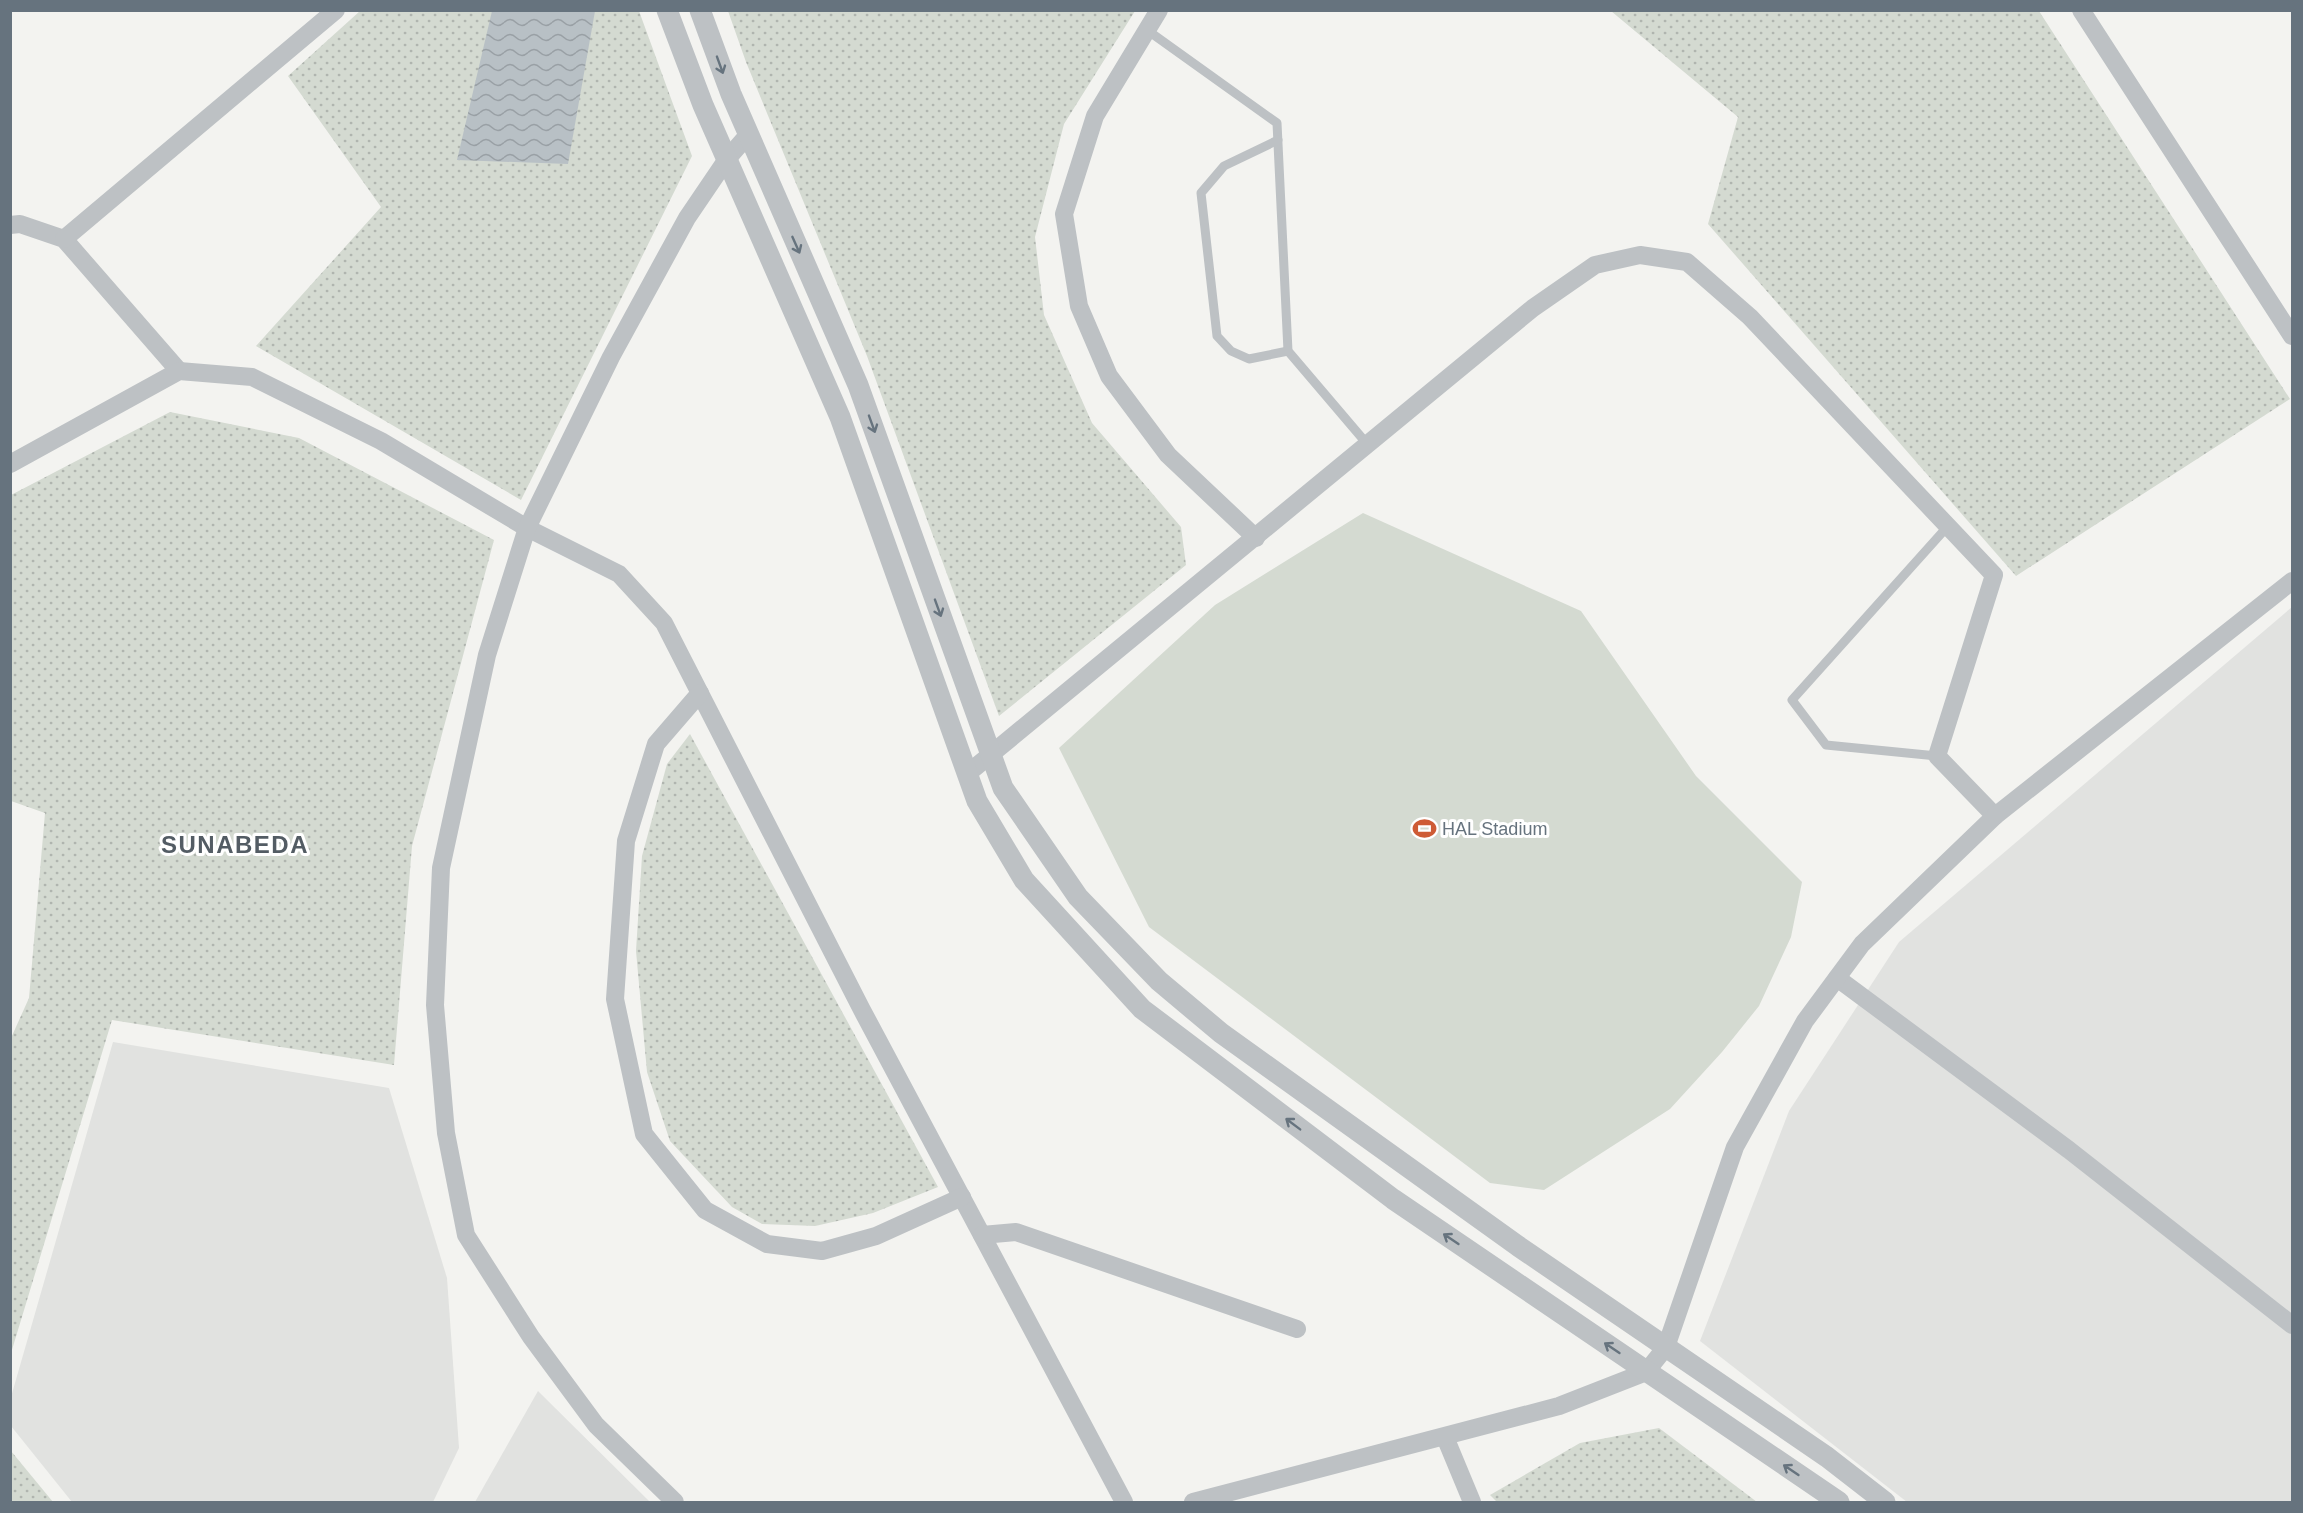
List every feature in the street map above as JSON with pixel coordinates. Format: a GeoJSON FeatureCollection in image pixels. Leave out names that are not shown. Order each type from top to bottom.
{"type":"FeatureCollection","features":[{"type":"Feature","properties":{"kind":"street"},"geometry":{"type":"LineString","coordinates":[[64,239],[336,10]]}},
{"type":"Feature","properties":{"kind":"street"},"geometry":{"type":"LineString","coordinates":[[667,10],[703,105],[840,417],[977,801],[1024,880],[1142,1009],[1392,1199],[1839,1503]]}},
{"type":"Feature","properties":{"kind":"street"},"geometry":{"type":"LineString","coordinates":[[700,10],[748,135],[858,385],[1003,788],[1078,897],[1159,981],[1221,1033],[1518,1246],[1827,1457],[1885,1503]]}},
{"type":"Feature","properties":{"kind":"street"},"geometry":{"type":"LineString","coordinates":[[1159,10],[1095,116],[1064,214],[1079,306],[1108,376],[1168,455],[1256,538]]}},
{"type":"Feature","properties":{"kind":"street"},"geometry":{"type":"LineString","coordinates":[[2081,10],[2292,336]]}},
{"type":"Feature","properties":{"kind":"street"},"geometry":{"type":"LineString","coordinates":[[675,1503],[596,1425],[531,1337],[466,1235],[446,1133],[435,1005],[441,868],[487,656],[527,528],[611,357],[687,218],[727,159],[748,135]]}},
{"type":"Feature","properties":{"kind":"street"},"geometry":{"type":"LineString","coordinates":[[10,225],[20,224],[64,239],[179,371]]}},
{"type":"Feature","properties":{"kind":"street"},"geometry":{"type":"LineString","coordinates":[[968,774],[1533,308],[1596,265],[1640,255],[1686,262],[1750,316],[1994,575],[1937,756],[1995,816]]}},
{"type":"Feature","properties":{"kind":"street"},"geometry":{"type":"LineString","coordinates":[[10,464],[179,371],[252,377],[381,441],[527,528],[619,574],[664,622],[862,1010],[1124,1503]]}},
{"type":"Feature","properties":{"kind":"street"},"geometry":{"type":"LineString","coordinates":[[1193,1503],[1559,1406],[1646,1372],[1666,1347],[1735,1148],[1804,1021],[1862,944],[1995,816],[2292,581]]}},
{"type":"Feature","properties":{"kind":"street"},"geometry":{"type":"LineString","coordinates":[[700,693],[656,744],[626,841],[615,999],[644,1134],[705,1210],[767,1244],[822,1251],[876,1236],[962,1197]]}},
{"type":"Feature","properties":{"kind":"street"},"geometry":{"type":"LineString","coordinates":[[1837,978],[2069,1150],[2292,1325]]}},
{"type":"Feature","properties":{"kind":"street"},"geometry":{"type":"LineString","coordinates":[[982,1235],[1016,1232],[1297,1329]]}},
{"type":"Feature","properties":{"kind":"street"},"geometry":{"type":"LineString","coordinates":[[1445,1437],[1472,1503]]}},
{"type":"Feature","properties":{"kind":"lane"},"geometry":{"type":"LineString","coordinates":[[1147,30],[1277,123],[1288,351],[1368,445]]}},
{"type":"Feature","properties":{"kind":"lane"},"geometry":{"type":"LineString","coordinates":[[1278,140],[1224,166],[1201,193],[1217,336],[1231,351],[1249,359],[1288,351]]}},
{"type":"Feature","properties":{"kind":"lane"},"geometry":{"type":"LineString","coordinates":[[1937,756],[1826,745],[1792,700],[1948,526]]}},
{"type":"Feature","properties":{"kind":"shaded area"},"geometry":{"type":"Polygon","coordinates":[[[360,11],[639,11],[692,156],[521,500],[256,346],[381,207],[288,76],[360,11]]]}},
{"type":"Feature","properties":{"kind":"shaded area"},"geometry":{"type":"Polygon","coordinates":[[[728,11],[1135,11],[1064,124],[1035,237],[1044,315],[1092,423],[1181,527],[1186,565],[999,716],[867,356],[746,62],[728,11]]]}},
{"type":"Feature","properties":{"kind":"shaded area"},"geometry":{"type":"Polygon","coordinates":[[[1611,11],[2039,11],[2290,399],[2016,576],[1708,224],[1738,117],[1611,11]]]}},
{"type":"Feature","properties":{"kind":"shaded area"},"geometry":{"type":"Polygon","coordinates":[[[170,412],[299,438],[494,540],[412,846],[394,1065],[112,1020],[11,1353],[11,1038],[29,998],[45,813],[11,801],[11,495],[170,412]]]}},
{"type":"Feature","properties":{"kind":"shaded area","name":"HAL Stadium"},"geometry":{"type":"Polygon","coordinates":[[[1363,513],[1581,611],[1696,776],[1802,882],[1791,937],[1759,1006],[1722,1052],[1670,1109],[1544,1190],[1490,1183],[1149,927],[1059,748],[1215,605],[1363,513]]]}},
{"type":"Feature","properties":{"kind":"shaded area"},"geometry":{"type":"Polygon","coordinates":[[[2292,607],[2292,1502],[1907,1502],[1700,1341],[1789,1111],[1899,942],[2292,607]]]}},
{"type":"Feature","properties":{"kind":"shaded area"},"geometry":{"type":"Polygon","coordinates":[[[690,734],[938,1187],[873,1213],[815,1226],[762,1224],[732,1207],[670,1141],[647,1072],[636,951],[642,856],[667,764],[690,734]]]}},
{"type":"Feature","properties":{"kind":"shaded area"},"geometry":{"type":"Polygon","coordinates":[[[113,1042],[389,1088],[447,1278],[459,1448],[433,1502],[72,1502],[11,1426],[11,1397],[113,1042]]]}},
{"type":"Feature","properties":{"kind":"shaded area"},"geometry":{"type":"Polygon","coordinates":[[[538,1391],[650,1502],[475,1502],[538,1391]]]}},
{"type":"Feature","properties":{"kind":"shaded area"},"geometry":{"type":"Polygon","coordinates":[[[1659,1428],[1757,1502],[1497,1502],[1490,1495],[1580,1443],[1659,1428]]]}},
{"type":"Feature","properties":{"kind":"shaded area"},"geometry":{"type":"Polygon","coordinates":[[[11,1451],[53,1502],[11,1502],[11,1451]]]}},
{"type":"Feature","properties":{"kind":"water"},"geometry":{"type":"Polygon","coordinates":[[[492,11],[595,11],[568,164],[457,160],[492,11]]]}},
{"type":"Feature","properties":{"kind":"place","name":"HAL Stadium"},"geometry":{"type":"Point","coordinates":[1424,829]}},
{"type":"Feature","properties":{"kind":"district","name":"SUNABEDA"},"geometry":{"type":"Point","coordinates":[235,845]}}]}
